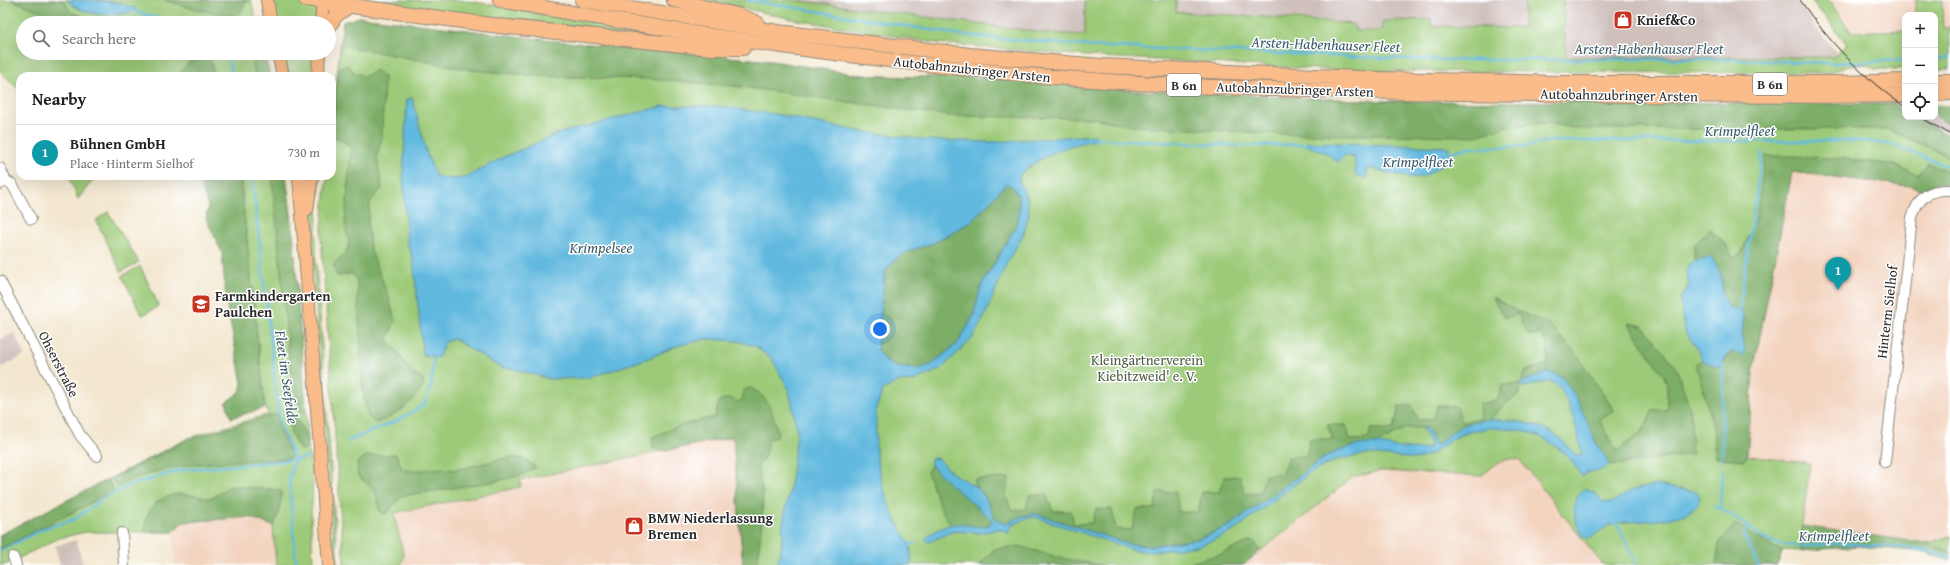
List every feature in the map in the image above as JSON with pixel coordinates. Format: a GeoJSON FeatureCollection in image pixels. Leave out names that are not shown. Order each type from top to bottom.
{"type":"FeatureCollection","features":[{"type":"Feature","properties":{"kind":"highway","name":"Autobahnzubringer Arsten"},"geometry":{"type":"LineString","coordinates":[[500,0],[595,18],[772,46],[1044,76],[1274,90],[1711,97],[1902,95]]}},
{"type":"Feature","properties":{"kind":"highway","name":"Autobahnzubringer Arsten"},"geometry":{"type":"LineString","coordinates":[[582,0],[778,32],[970,55],[1094,66],[1381,79],[1680,84],[1902,82]]}},
{"type":"Feature","properties":{"kind":"highway"},"geometry":{"type":"LineString","coordinates":[[674,0],[741,16],[778,32]]}},
{"type":"Feature","properties":{"kind":"highway"},"geometry":{"type":"LineString","coordinates":[[323,1],[349,6],[499,26],[712,48],[772,46]]}},
{"type":"Feature","properties":{"kind":"highway"},"geometry":{"type":"LineString","coordinates":[[335,16],[349,6]]}},
{"type":"Feature","properties":{"kind":"highway"},"geometry":{"type":"LineString","coordinates":[[1938,81],[1950,80]]}},
{"type":"Feature","properties":{"kind":"highway"},"geometry":{"type":"LineString","coordinates":[[1938,94],[1950,93]]}},
{"type":"Feature","properties":{"kind":"main road"},"geometry":{"type":"LineString","coordinates":[[267,0],[270,16]]}},
{"type":"Feature","properties":{"kind":"main road"},"geometry":{"type":"LineString","coordinates":[[305,0],[323,1],[322,16]]}},
{"type":"Feature","properties":{"kind":"main road"},"geometry":{"type":"LineString","coordinates":[[280,60],[282,72]]}},
{"type":"Feature","properties":{"kind":"main road"},"geometry":{"type":"LineString","coordinates":[[299,180],[305,228],[330,565]]}},
{"type":"Feature","properties":{"kind":"main road"},"geometry":{"type":"LineString","coordinates":[[305,228],[311,180]]}},
{"type":"Feature","properties":{"kind":"street"},"geometry":{"type":"LineString","coordinates":[[0,168],[3,183],[12,184],[31,220]]}},
{"type":"Feature","properties":{"kind":"street","name":"Hinterm Sielhof"},"geometry":{"type":"LineString","coordinates":[[1885,462],[1912,218],[1916,205],[1921,199],[1938,190],[1950,190]]}},
{"type":"Feature","properties":{"kind":"street","name":"Ohserstraße"},"geometry":{"type":"LineString","coordinates":[[0,281],[80,435],[97,456]]}},
{"type":"Feature","properties":{"kind":"street"},"geometry":{"type":"LineString","coordinates":[[122,533],[124,565]]}},
{"type":"Feature","properties":{"kind":"shaded area"},"geometry":{"type":"Polygon","coordinates":[[[794,0],[1085,0],[1086,35],[1047,33],[794,0]]]}},
{"type":"Feature","properties":{"kind":"shaded area"},"geometry":{"type":"Polygon","coordinates":[[[1176,0],[1525,0],[1524,28],[1431,26],[1431,19],[1383,21],[1383,31],[1356,31],[1353,24],[1176,12],[1176,0]]]}},
{"type":"Feature","properties":{"kind":"shaded area"},"geometry":{"type":"Polygon","coordinates":[[[1563,0],[1795,0],[1837,54],[1833,57],[1566,57],[1563,0]]]}},
{"type":"Feature","properties":{"kind":"shaded area"},"geometry":{"type":"Polygon","coordinates":[[[1829,0],[1915,0],[1915,12],[1902,12],[1902,30],[1851,32],[1829,0]]]}},
{"type":"Feature","properties":{"kind":"shaded area"},"geometry":{"type":"Polygon","coordinates":[[[1942,0],[1950,0],[1950,28],[1943,28],[1942,0]]]}},
{"type":"Feature","properties":{"kind":"shaded area"},"geometry":{"type":"Polygon","coordinates":[[[1938,118],[1950,124],[1950,137],[1919,120],[1938,120],[1938,118]]]}},
{"type":"Feature","properties":{"kind":"shaded area"},"geometry":{"type":"Polygon","coordinates":[[[1788,169],[1910,186],[1920,190],[1938,183],[1950,185],[1950,536],[1927,543],[1802,526],[1810,463],[1747,456],[1753,372],[1788,169]]]}},
{"type":"Feature","properties":{"kind":"shaded area"},"geometry":{"type":"Polygon","coordinates":[[[14,333],[25,355],[0,368],[0,340],[14,333]]]}},
{"type":"Feature","properties":{"kind":"shaded area","name":"BMW Niederlassung Bremen"},"geometry":{"type":"Polygon","coordinates":[[[733,437],[743,565],[401,565],[404,557],[394,513],[521,487],[520,480],[733,437]]]}},
{"type":"Feature","properties":{"kind":"shaded area"},"geometry":{"type":"Polygon","coordinates":[[[1510,458],[1519,459],[1603,565],[1243,565],[1353,477],[1381,471],[1481,476],[1498,463],[1510,458]]]}},
{"type":"Feature","properties":{"kind":"shaded area"},"geometry":{"type":"Polygon","coordinates":[[[250,517],[273,526],[276,565],[175,565],[173,532],[183,522],[250,517]]]}},
{"type":"Feature","properties":{"kind":"shaded area"},"geometry":{"type":"Polygon","coordinates":[[[76,540],[83,565],[60,565],[55,546],[76,540]]]}},
{"type":"Feature","properties":{"kind":"green space"},"geometry":{"type":"Polygon","coordinates":[[[0,0],[251,0],[255,16],[16,16],[16,60],[191,60],[181,72],[16,72],[16,87],[0,71],[0,0]]]}},
{"type":"Feature","properties":{"kind":"green space"},"geometry":{"type":"Polygon","coordinates":[[[11,0],[64,0],[70,12],[81,16],[53,16],[11,0]]]}},
{"type":"Feature","properties":{"kind":"green space"},"geometry":{"type":"Polygon","coordinates":[[[164,0],[248,0],[240,13],[234,16],[198,10],[164,0]]]}},
{"type":"Feature","properties":{"kind":"green space"},"geometry":{"type":"Polygon","coordinates":[[[272,0],[288,0],[317,5],[316,16],[276,16],[272,0]]]}},
{"type":"Feature","properties":{"kind":"green space"},"geometry":{"type":"Polygon","coordinates":[[[336,0],[464,0],[648,33],[648,39],[336,0]]]}},
{"type":"Feature","properties":{"kind":"green space"},"geometry":{"type":"Polygon","coordinates":[[[707,0],[794,0],[1047,33],[1085,35],[1085,0],[1176,0],[1176,12],[1353,24],[1356,31],[1382,31],[1383,21],[1431,19],[1431,26],[1523,28],[1525,0],[1563,0],[1566,57],[1833,57],[1847,44],[1811,0],[1829,0],[1851,32],[1902,30],[1902,69],[1874,69],[1867,64],[1848,66],[1827,73],[1352,71],[1086,56],[936,43],[797,20],[707,0]]]}},
{"type":"Feature","properties":{"kind":"green space"},"geometry":{"type":"Polygon","coordinates":[[[1915,0],[1942,0],[1943,28],[1950,28],[1950,69],[1938,69],[1938,12],[1915,12],[1915,0]]]}},
{"type":"Feature","properties":{"kind":"green space","name":"Kleingärtnerverein Kiebitzweid' e. V."},"geometry":{"type":"Polygon","coordinates":[[[360,17],[556,41],[771,61],[860,75],[968,77],[1139,91],[1385,101],[1894,104],[1902,109],[1902,120],[1919,120],[1950,137],[1950,185],[1938,183],[1920,190],[1910,186],[1792,172],[1753,372],[1747,456],[1810,463],[1802,526],[1801,551],[1783,550],[1777,565],[1603,565],[1519,459],[1508,459],[1498,463],[1481,476],[1381,471],[1353,477],[1243,565],[743,565],[733,437],[520,480],[521,487],[394,513],[404,557],[401,565],[344,565],[321,237],[327,180],[336,180],[336,81],[343,22],[360,17]]]}},
{"type":"Feature","properties":{"kind":"green space"},"geometry":{"type":"Polygon","coordinates":[[[360,17],[556,41],[771,61],[860,75],[968,77],[1139,91],[1385,101],[1894,104],[1902,109],[1902,120],[1919,120],[1950,137],[1950,157],[1887,129],[1580,129],[1546,123],[1508,126],[1476,136],[1280,134],[1133,126],[1093,118],[950,116],[734,86],[649,79],[537,76],[471,70],[340,45],[343,22],[360,17]]]}},
{"type":"Feature","properties":{"kind":"green space"},"geometry":{"type":"Polygon","coordinates":[[[191,60],[210,60],[214,72],[181,72],[191,60]]]}},
{"type":"Feature","properties":{"kind":"green space"},"geometry":{"type":"Polygon","coordinates":[[[210,60],[266,60],[269,72],[214,72],[210,60]]]}},
{"type":"Feature","properties":{"kind":"green space"},"geometry":{"type":"Polygon","coordinates":[[[253,60],[266,60],[269,72],[254,72],[253,60]]]}},
{"type":"Feature","properties":{"kind":"green space"},"geometry":{"type":"Polygon","coordinates":[[[286,60],[312,60],[312,72],[288,72],[286,60]]]}},
{"type":"Feature","properties":{"kind":"green space"},"geometry":{"type":"Polygon","coordinates":[[[348,65],[355,73],[365,76],[376,70],[384,77],[382,138],[377,157],[382,188],[370,202],[368,225],[370,248],[389,298],[395,321],[388,339],[413,374],[422,378],[424,385],[414,398],[403,408],[376,423],[368,417],[363,392],[357,281],[352,274],[337,276],[333,264],[345,254],[349,245],[345,224],[351,147],[339,138],[336,138],[336,97],[339,67],[348,65]]]}},
{"type":"Feature","properties":{"kind":"green space"},"geometry":{"type":"Polygon","coordinates":[[[1938,105],[1950,106],[1950,124],[1938,118],[1938,105]]]}},
{"type":"Feature","properties":{"kind":"green space"},"geometry":{"type":"Polygon","coordinates":[[[1765,156],[1848,159],[1896,165],[1918,175],[1928,163],[1950,172],[1950,185],[1938,183],[1920,190],[1910,186],[1792,172],[1753,372],[1747,456],[1744,460],[1715,458],[1713,427],[1696,363],[1702,360],[1717,367],[1722,366],[1730,354],[1745,349],[1742,335],[1744,317],[1730,307],[1724,300],[1719,272],[1711,258],[1694,260],[1694,245],[1710,229],[1725,243],[1733,258],[1741,254],[1756,217],[1765,156]]]}},
{"type":"Feature","properties":{"kind":"green space"},"geometry":{"type":"Polygon","coordinates":[[[71,180],[93,180],[78,199],[71,180]]]}},
{"type":"Feature","properties":{"kind":"green space"},"geometry":{"type":"Polygon","coordinates":[[[198,180],[240,180],[265,408],[231,418],[226,402],[240,392],[242,383],[226,301],[222,253],[206,218],[208,206],[198,180]]]}},
{"type":"Feature","properties":{"kind":"green space"},"geometry":{"type":"Polygon","coordinates":[[[240,180],[287,180],[293,231],[309,453],[313,485],[311,518],[313,565],[276,565],[273,526],[250,517],[183,522],[173,532],[86,532],[59,538],[5,565],[0,565],[0,535],[188,438],[269,414],[265,408],[240,180]]]}},
{"type":"Feature","properties":{"kind":"green space"},"geometry":{"type":"Polygon","coordinates":[[[272,180],[287,180],[293,231],[306,410],[304,412],[301,411],[298,404],[289,359],[272,180]]]}},
{"type":"Feature","properties":{"kind":"green space"},"geometry":{"type":"Polygon","coordinates":[[[317,180],[320,180],[316,232],[316,261],[338,565],[335,565],[310,226],[317,180]]]}},
{"type":"Feature","properties":{"kind":"green space"},"geometry":{"type":"Polygon","coordinates":[[[1006,184],[1012,185],[1019,197],[1019,215],[1015,228],[981,286],[973,317],[958,343],[931,365],[917,369],[897,367],[886,362],[877,350],[885,271],[897,258],[909,251],[931,244],[972,221],[1006,184]]]}},
{"type":"Feature","properties":{"kind":"green space"},"geometry":{"type":"Polygon","coordinates":[[[108,212],[139,262],[121,272],[96,220],[108,212]]]}},
{"type":"Feature","properties":{"kind":"green space"},"geometry":{"type":"Polygon","coordinates":[[[140,266],[158,304],[157,307],[143,315],[141,314],[122,276],[140,266]]]}},
{"type":"Feature","properties":{"kind":"green space"},"geometry":{"type":"Polygon","coordinates":[[[1493,297],[1513,309],[1550,325],[1578,356],[1614,411],[1599,419],[1617,451],[1642,432],[1653,410],[1667,410],[1667,384],[1664,376],[1628,323],[1643,326],[1676,367],[1690,409],[1693,454],[1609,466],[1575,399],[1559,375],[1521,383],[1526,371],[1547,364],[1548,348],[1541,334],[1528,335],[1518,314],[1504,318],[1493,297]]]}},
{"type":"Feature","properties":{"kind":"green space"},"geometry":{"type":"Polygon","coordinates":[[[1521,383],[1520,393],[1503,406],[1489,421],[1467,424],[1437,445],[1434,444],[1427,428],[1406,428],[1377,444],[1338,451],[1327,456],[1229,526],[1198,539],[1151,546],[1129,544],[1037,514],[1023,516],[1005,524],[995,520],[984,495],[974,484],[975,479],[1009,478],[1006,495],[1011,510],[1026,509],[1029,495],[1046,494],[1053,511],[1071,511],[1074,524],[1092,523],[1096,509],[1112,509],[1116,529],[1132,530],[1137,509],[1155,509],[1157,492],[1176,492],[1179,512],[1198,512],[1202,492],[1219,492],[1224,477],[1240,476],[1245,494],[1260,493],[1265,475],[1282,473],[1289,457],[1306,456],[1310,439],[1333,439],[1327,425],[1346,425],[1350,440],[1368,439],[1371,429],[1394,429],[1399,406],[1412,405],[1418,420],[1433,419],[1437,405],[1457,407],[1462,422],[1480,418],[1479,403],[1497,401],[1502,385],[1521,383]]]}},
{"type":"Feature","properties":{"kind":"green space"},"geometry":{"type":"Polygon","coordinates":[[[750,388],[757,391],[766,401],[773,414],[778,436],[768,440],[765,456],[757,467],[761,480],[763,504],[758,565],[743,565],[733,437],[662,451],[653,449],[652,437],[684,424],[715,417],[719,401],[730,398],[738,402],[743,399],[743,390],[750,388]]]}},
{"type":"Feature","properties":{"kind":"green space"},"geometry":{"type":"Polygon","coordinates":[[[277,414],[279,428],[292,457],[287,459],[222,462],[178,467],[157,471],[117,487],[112,478],[188,440],[277,414]]]}},
{"type":"Feature","properties":{"kind":"green space"},"geometry":{"type":"Polygon","coordinates":[[[293,417],[302,427],[306,437],[307,446],[305,450],[299,449],[291,433],[289,420],[293,417]]]}},
{"type":"Feature","properties":{"kind":"green space"},"geometry":{"type":"Polygon","coordinates":[[[396,454],[402,469],[410,471],[444,468],[455,470],[511,457],[524,459],[536,467],[523,475],[492,482],[402,496],[386,514],[379,510],[376,494],[358,476],[357,463],[366,456],[396,454]]]}},
{"type":"Feature","properties":{"kind":"green space"},"geometry":{"type":"Polygon","coordinates":[[[931,465],[952,486],[990,517],[992,522],[988,525],[978,527],[951,525],[941,509],[927,472],[931,465]]]}},
{"type":"Feature","properties":{"kind":"green space"},"geometry":{"type":"Polygon","coordinates":[[[108,479],[113,490],[85,506],[0,549],[0,535],[108,479]]]}},
{"type":"Feature","properties":{"kind":"green space"},"geometry":{"type":"Polygon","coordinates":[[[237,486],[281,490],[280,509],[273,526],[250,517],[183,522],[173,532],[145,532],[145,524],[150,511],[154,505],[166,497],[181,494],[212,498],[228,487],[237,486]]]}},
{"type":"Feature","properties":{"kind":"green space"},"geometry":{"type":"Polygon","coordinates":[[[1736,524],[1773,547],[1783,550],[1777,565],[1716,565],[1719,543],[1736,524]]]}},
{"type":"Feature","properties":{"kind":"green space"},"geometry":{"type":"Polygon","coordinates":[[[1802,526],[1927,543],[1950,551],[1950,561],[1925,552],[1858,546],[1801,551],[1802,526]]]}},
{"type":"Feature","properties":{"kind":"green space"},"geometry":{"type":"Polygon","coordinates":[[[1950,536],[1950,551],[1927,543],[1950,536]]]}},
{"type":"Feature","properties":{"kind":"green space"},"geometry":{"type":"Polygon","coordinates":[[[1253,540],[1260,551],[1243,565],[1182,565],[1221,554],[1253,540]]]}},
{"type":"Feature","properties":{"kind":"green space"},"geometry":{"type":"Polygon","coordinates":[[[1018,546],[1061,558],[1102,565],[980,565],[994,549],[1018,546]]]}},
{"type":"Feature","properties":{"kind":"water"},"geometry":{"type":"Polygon","coordinates":[[[67,0],[93,0],[120,3],[135,8],[134,11],[108,15],[90,13],[74,6],[67,0]]]}},
{"type":"Feature","properties":{"kind":"water","name":"Krimpelsee"},"geometry":{"type":"Polygon","coordinates":[[[412,98],[427,154],[436,176],[448,179],[464,178],[506,156],[560,133],[663,106],[716,106],[775,114],[858,131],[928,140],[991,142],[1096,135],[1097,140],[1076,144],[1055,152],[1036,162],[1019,175],[1020,182],[1027,197],[1029,213],[1024,233],[1007,263],[984,318],[971,340],[941,369],[913,381],[897,382],[883,390],[876,409],[876,454],[881,480],[891,511],[910,545],[912,565],[777,565],[782,545],[783,522],[790,488],[797,431],[789,390],[772,359],[755,346],[737,341],[706,339],[677,346],[646,359],[589,378],[550,379],[514,369],[501,368],[454,339],[445,342],[439,357],[423,355],[413,258],[407,242],[403,176],[407,99],[412,98]],[[1006,184],[972,221],[931,244],[909,251],[897,258],[885,271],[877,350],[886,362],[897,367],[917,369],[931,365],[958,343],[973,317],[981,286],[1015,228],[1019,215],[1019,197],[1012,186],[1006,184]]]}},
{"type":"Feature","properties":{"kind":"water","name":"Krimpelfleet"},"geometry":{"type":"Polygon","coordinates":[[[1307,142],[1449,147],[1449,161],[1422,177],[1417,178],[1404,176],[1369,168],[1366,178],[1355,176],[1355,158],[1345,155],[1338,162],[1326,153],[1308,146],[1307,142]]]}},
{"type":"Feature","properties":{"kind":"water"},"geometry":{"type":"Polygon","coordinates":[[[1711,257],[1720,272],[1722,294],[1726,303],[1730,308],[1740,309],[1744,317],[1742,335],[1745,349],[1743,356],[1733,351],[1726,356],[1722,366],[1717,367],[1702,360],[1696,347],[1684,330],[1680,299],[1689,286],[1687,269],[1689,266],[1695,261],[1711,257]]]}},
{"type":"Feature","properties":{"kind":"water"},"geometry":{"type":"Polygon","coordinates":[[[1548,372],[1560,376],[1571,389],[1609,466],[1585,474],[1582,477],[1572,462],[1547,440],[1531,433],[1515,429],[1480,429],[1458,436],[1429,455],[1417,459],[1367,454],[1336,460],[1310,473],[1232,532],[1199,546],[1150,552],[1133,550],[1035,517],[1012,525],[1009,533],[999,529],[980,533],[954,531],[929,542],[925,539],[936,530],[946,526],[959,524],[981,527],[989,525],[992,522],[989,517],[952,486],[931,465],[931,459],[935,458],[941,461],[953,473],[976,487],[984,496],[996,519],[1000,522],[1005,524],[1022,516],[1037,514],[1129,544],[1151,546],[1198,539],[1229,526],[1327,456],[1339,451],[1365,444],[1378,444],[1410,449],[1423,449],[1430,447],[1423,429],[1427,428],[1434,444],[1437,445],[1459,428],[1476,421],[1510,420],[1522,422],[1543,428],[1555,434],[1576,455],[1582,454],[1579,437],[1572,414],[1562,392],[1557,385],[1547,382],[1520,387],[1521,383],[1548,372]]]}},
{"type":"Feature","properties":{"kind":"water"},"geometry":{"type":"Polygon","coordinates":[[[1656,485],[1696,492],[1700,497],[1697,506],[1689,512],[1665,519],[1613,524],[1606,527],[1590,539],[1582,536],[1575,517],[1574,505],[1576,499],[1585,488],[1596,494],[1603,502],[1611,503],[1632,490],[1656,485]]]}},
{"type":"Feature","properties":{"kind":"waterway","name":"Arsten-Habenhauser Fleet"},"geometry":{"type":"LineString","coordinates":[[748,0],[962,35],[1087,46],[1437,60],[1706,59],[1835,63],[1902,60]]}},
{"type":"Feature","properties":{"kind":"waterway","name":"Fleet im Seefelde"},"geometry":{"type":"LineString","coordinates":[[131,10],[150,16]]}},
{"type":"Feature","properties":{"kind":"waterway","name":"Arsten-Habenhauser Fleet"},"geometry":{"type":"LineString","coordinates":[[1938,59],[1950,58]]}},
{"type":"Feature","properties":{"kind":"waterway","name":"Fleet im Seefelde"},"geometry":{"type":"LineString","coordinates":[[228,60],[232,72]]}},
{"type":"Feature","properties":{"kind":"waterway","name":"Krimpelfleet"},"geometry":{"type":"LineString","coordinates":[[1096,138],[1248,146],[1309,144]]}},
{"type":"Feature","properties":{"kind":"waterway","name":"Krimpelfleet"},"geometry":{"type":"LineString","coordinates":[[1448,153],[1466,148],[1527,146],[1549,141],[1863,141],[1893,145],[1950,167]]}},
{"type":"Feature","properties":{"kind":"waterway"},"geometry":{"type":"LineString","coordinates":[[1739,312],[1762,153]]}},
{"type":"Feature","properties":{"kind":"waterway","name":"Fleet im Seefelde"},"geometry":{"type":"LineString","coordinates":[[252,180],[280,424],[295,460]]}},
{"type":"Feature","properties":{"kind":"waterway"},"geometry":{"type":"LineString","coordinates":[[348,441],[399,420],[424,405],[431,385],[434,357]]}},
{"type":"Feature","properties":{"kind":"waterway"},"geometry":{"type":"LineString","coordinates":[[1722,462],[1723,364]]}},
{"type":"Feature","properties":{"kind":"waterway"},"geometry":{"type":"LineString","coordinates":[[0,551],[43,529],[75,519],[102,499],[128,486],[181,470],[295,460],[307,457]]}},
{"type":"Feature","properties":{"kind":"waterway"},"geometry":{"type":"LineString","coordinates":[[295,460],[289,478],[296,564]]}},
{"type":"Feature","properties":{"kind":"waterway"},"geometry":{"type":"LineString","coordinates":[[1720,508],[1722,470]]}},
{"type":"Feature","properties":{"kind":"waterway","name":"Krimpelfleet"},"geometry":{"type":"LineString","coordinates":[[1714,507],[1720,508],[1747,526],[1744,535],[1758,565]]}},
{"type":"Feature","properties":{"kind":"waterway"},"geometry":{"type":"LineString","coordinates":[[1616,523],[1633,555],[1636,565]]}},
{"type":"Feature","properties":{"kind":"waterway","name":"Krimpelfleet"},"geometry":{"type":"LineString","coordinates":[[1747,526],[1766,540],[1784,545],[1803,546],[1842,543],[1907,548],[1927,551],[1950,558]]}},
{"type":"Feature","properties":{"kind":"waterway"},"geometry":{"type":"LineString","coordinates":[[910,545],[915,543]]}},
{"type":"Feature","properties":{"kind":"tram line"},"geometry":{"type":"LineString","coordinates":[[1800,0],[1835,45],[1875,84],[1902,105]]}},
{"type":"Feature","properties":{"kind":"tram line"},"geometry":{"type":"LineString","coordinates":[[1925,120],[1950,134]]}},
{"type":"Feature","properties":{"kind":"place","name":"Knief&Co"},"geometry":{"type":"Point","coordinates":[1623,20]}},
{"type":"Feature","properties":{"kind":"place","name":"Bühnen GmbH"},"geometry":{"type":"Point","coordinates":[1838,290]}},
{"type":"Feature","properties":{"kind":"place","name":"Farmkindergarten Paulchen"},"geometry":{"type":"Point","coordinates":[201,304]}},
{"type":"Feature","properties":{"kind":"place","name":"BMW Niederlassung Bremen"},"geometry":{"type":"Point","coordinates":[634,526]}}]}
